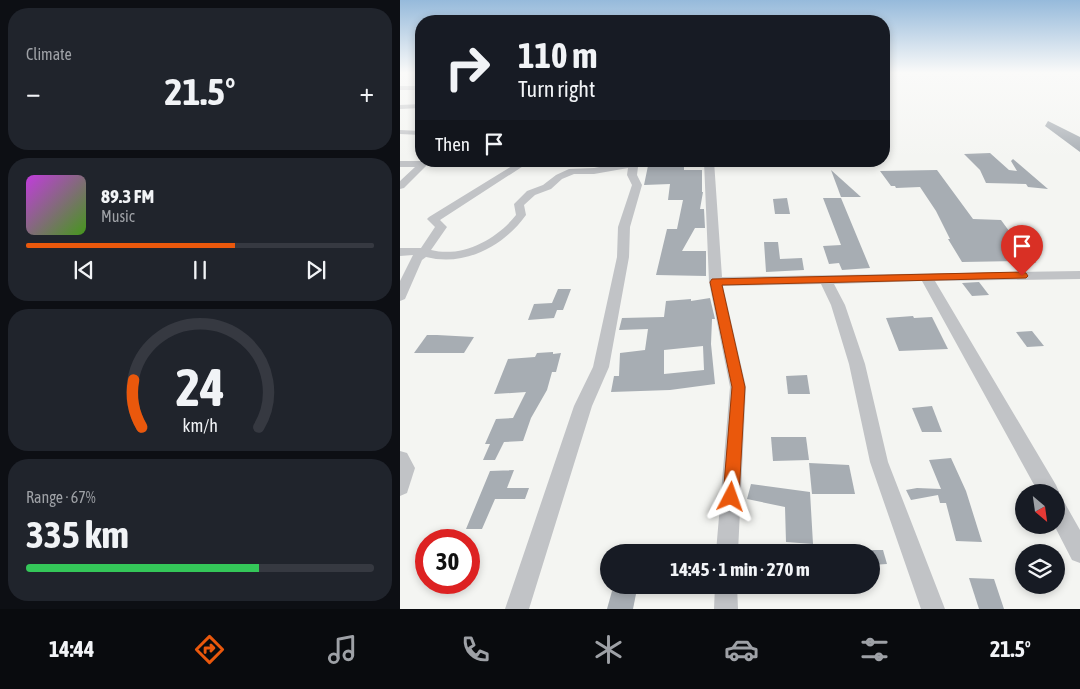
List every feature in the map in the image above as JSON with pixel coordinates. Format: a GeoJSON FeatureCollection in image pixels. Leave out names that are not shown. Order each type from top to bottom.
{"type":"FeatureCollection","features":[{"type":"Feature","properties":{"kind":"street"},"geometry":{"type":"LineString","coordinates":[[400,107],[415,106]]}},
{"type":"Feature","properties":{"kind":"street"},"geometry":{"type":"LineString","coordinates":[[400,132],[415,133]]}},
{"type":"Feature","properties":{"kind":"street"},"geometry":{"type":"LineString","coordinates":[[400,164],[415,163]]}},
{"type":"Feature","properties":{"kind":"street"},"geometry":{"type":"LineString","coordinates":[[400,186],[421,167]]}},
{"type":"Feature","properties":{"kind":"street"},"geometry":{"type":"LineString","coordinates":[[400,296],[417,258],[424,252],[442,227],[433,219],[517,167]]}},
{"type":"Feature","properties":{"kind":"street"},"geometry":{"type":"LineString","coordinates":[[400,252],[424,252],[440,256],[460,254],[478,249],[502,237],[521,216],[519,204],[521,201],[572,171],[594,171],[615,167]]}},
{"type":"Feature","properties":{"kind":"street"},"geometry":{"type":"LineString","coordinates":[[517,609],[583,406],[601,367],[622,257],[624,227],[637,185],[632,175],[633,167]]}},
{"type":"Feature","properties":{"kind":"street"},"geometry":{"type":"LineString","coordinates":[[709,167],[716,282],[738,387],[728,544]]}},
{"type":"Feature","properties":{"kind":"street"},"geometry":{"type":"LineString","coordinates":[[716,282],[1080,275]]}},
{"type":"Feature","properties":{"kind":"street"},"geometry":{"type":"LineString","coordinates":[[926,277],[1044,484]]}},
{"type":"Feature","properties":{"kind":"street"},"geometry":{"type":"LineString","coordinates":[[825,279],[838,305],[857,364],[879,462],[934,609]]}},
{"type":"Feature","properties":{"kind":"street"},"geometry":{"type":"LineString","coordinates":[[400,460],[405,468],[400,486]]}},
{"type":"Feature","properties":{"kind":"street"},"geometry":{"type":"LineString","coordinates":[[1065,524],[1080,552]]}},
{"type":"Feature","properties":{"kind":"street"},"geometry":{"type":"LineString","coordinates":[[726,594],[726,609]]}},
{"type":"Feature","properties":{"kind":"building"},"geometry":{"type":"Polygon","coordinates":[[[1048,121],[1080,137],[1080,152],[1045,126],[1048,121]]]}},
{"type":"Feature","properties":{"kind":"building"},"geometry":{"type":"Polygon","coordinates":[[[990,153],[1009,170],[1017,171],[1011,161],[1013,159],[1048,189],[1028,187],[1026,184],[986,183],[980,170],[964,154],[990,153]]]}},
{"type":"Feature","properties":{"kind":"building"},"geometry":{"type":"Polygon","coordinates":[[[648,167],[684,167],[684,170],[702,170],[703,192],[700,209],[704,209],[705,228],[695,228],[682,251],[706,251],[706,276],[656,275],[667,229],[677,229],[683,200],[668,200],[670,184],[644,185],[648,167]]]}},
{"type":"Feature","properties":{"kind":"building"},"geometry":{"type":"Polygon","coordinates":[[[831,170],[861,197],[841,197],[831,170]]]}},
{"type":"Feature","properties":{"kind":"building"},"geometry":{"type":"Polygon","coordinates":[[[937,170],[973,219],[1001,220],[1015,239],[1022,239],[1035,253],[1029,254],[1036,263],[1021,263],[1019,261],[962,262],[948,239],[950,239],[936,211],[920,187],[896,188],[891,186],[880,171],[937,170]]]}},
{"type":"Feature","properties":{"kind":"building"},"geometry":{"type":"Polygon","coordinates":[[[787,198],[790,214],[775,214],[773,199],[787,198]]]}},
{"type":"Feature","properties":{"kind":"building"},"geometry":{"type":"Polygon","coordinates":[[[823,198],[841,198],[870,268],[842,270],[839,263],[829,264],[823,246],[841,245],[823,198]]]}},
{"type":"Feature","properties":{"kind":"building"},"geometry":{"type":"Polygon","coordinates":[[[764,242],[778,242],[780,259],[802,258],[804,270],[766,272],[764,242]]]}},
{"type":"Feature","properties":{"kind":"building"},"geometry":{"type":"Polygon","coordinates":[[[979,282],[989,295],[972,296],[962,283],[979,282]]]}},
{"type":"Feature","properties":{"kind":"building"},"geometry":{"type":"Polygon","coordinates":[[[558,289],[571,289],[563,310],[557,310],[554,318],[528,320],[534,304],[552,303],[558,289]]]}},
{"type":"Feature","properties":{"kind":"building"},"geometry":{"type":"Polygon","coordinates":[[[710,298],[715,319],[712,319],[711,344],[715,384],[670,390],[611,392],[614,376],[619,376],[620,353],[645,350],[648,329],[619,330],[622,318],[664,317],[666,301],[691,299],[691,301],[710,298]],[[703,346],[664,350],[664,374],[704,370],[703,346]]]}},
{"type":"Feature","properties":{"kind":"building"},"geometry":{"type":"Polygon","coordinates":[[[913,316],[914,318],[932,317],[948,349],[899,351],[886,318],[913,316]]]}},
{"type":"Feature","properties":{"kind":"building"},"geometry":{"type":"Polygon","coordinates":[[[1032,331],[1044,346],[1027,347],[1016,332],[1032,331]]]}},
{"type":"Feature","properties":{"kind":"building"},"geometry":{"type":"Polygon","coordinates":[[[427,335],[474,337],[464,353],[414,353],[427,335]]]}},
{"type":"Feature","properties":{"kind":"building"},"geometry":{"type":"Polygon","coordinates":[[[553,352],[553,354],[561,353],[556,372],[552,372],[547,390],[531,418],[523,441],[504,442],[495,460],[483,460],[490,444],[485,444],[496,419],[513,418],[526,392],[494,394],[508,359],[535,357],[537,353],[553,352]]]}},
{"type":"Feature","properties":{"kind":"building"},"geometry":{"type":"Polygon","coordinates":[[[807,375],[810,394],[788,394],[786,376],[807,375]]]}},
{"type":"Feature","properties":{"kind":"building"},"geometry":{"type":"Polygon","coordinates":[[[932,406],[942,432],[922,432],[912,408],[932,406]]]}},
{"type":"Feature","properties":{"kind":"building"},"geometry":{"type":"Polygon","coordinates":[[[771,437],[806,437],[809,460],[773,461],[771,437]]]}},
{"type":"Feature","properties":{"kind":"building"},"geometry":{"type":"Polygon","coordinates":[[[951,458],[966,491],[982,542],[956,541],[946,503],[940,503],[938,495],[911,500],[906,490],[917,488],[941,489],[929,460],[951,458]]]}},
{"type":"Feature","properties":{"kind":"building"},"geometry":{"type":"Polygon","coordinates":[[[809,463],[849,465],[855,494],[812,494],[809,463]]]}},
{"type":"Feature","properties":{"kind":"building"},"geometry":{"type":"Polygon","coordinates":[[[514,470],[507,488],[529,488],[525,499],[495,499],[482,529],[466,529],[490,471],[514,470]]]}},
{"type":"Feature","properties":{"kind":"building"},"geometry":{"type":"Polygon","coordinates":[[[751,484],[810,492],[813,544],[786,542],[785,507],[747,499],[751,484]]]}},
{"type":"Feature","properties":{"kind":"building"},"geometry":{"type":"Polygon","coordinates":[[[880,550],[883,550],[887,564],[880,564],[880,550]]]}},
{"type":"Feature","properties":{"kind":"building"},"geometry":{"type":"Polygon","coordinates":[[[969,578],[994,579],[1004,609],[979,609],[969,578]]]}},
{"type":"Feature","properties":{"kind":"building"},"geometry":{"type":"Polygon","coordinates":[[[611,594],[636,594],[633,609],[607,609],[611,594]]]}},
{"type":"Feature","properties":{"kind":"route"},"geometry":{"type":"LineString","coordinates":[[731,497],[738,387],[716,282],[1022,276]]}}]}
